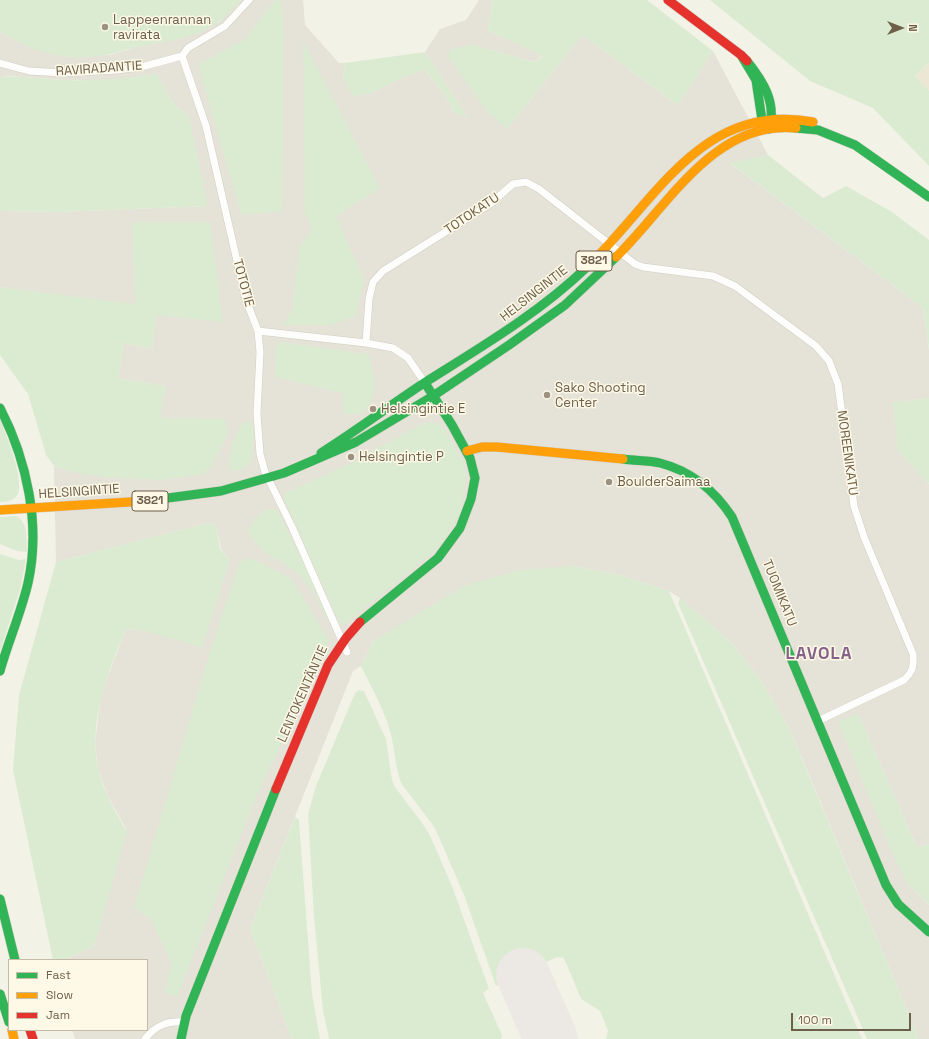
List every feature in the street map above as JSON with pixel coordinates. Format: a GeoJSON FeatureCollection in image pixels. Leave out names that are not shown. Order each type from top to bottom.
{"type":"FeatureCollection","features":[{"type":"Feature","properties":{"kind":"main road"},"geometry":{"type":"LineString","coordinates":[[668,0],[741,55],[764,84],[770,103],[772,119],[769,129]]}},
{"type":"Feature","properties":{"kind":"main road"},"geometry":{"type":"LineString","coordinates":[[741,55],[752,71],[756,80],[762,120],[769,129]]}},
{"type":"Feature","properties":{"kind":"main road","name":"HELSINGINTIE"},"geometry":{"type":"LineString","coordinates":[[298,467],[425,383],[483,348],[536,311],[588,267],[678,170],[702,147],[734,128],[762,120],[772,119],[807,121],[830,127],[848,135],[873,156],[929,197]]}},
{"type":"Feature","properties":{"kind":"main road","name":"HELSINGINTIE"},"geometry":{"type":"LineString","coordinates":[[0,510],[191,497],[220,491],[267,478],[298,467],[356,442],[433,396],[543,322],[591,281],[620,253],[709,156],[733,141],[769,129],[790,127],[818,130],[842,139],[873,156]]}},
{"type":"Feature","properties":{"kind":"main road","name":"LENTOKENTÄNTIE"},"geometry":{"type":"LineString","coordinates":[[181,1039],[185,1022],[328,665],[344,640],[367,615],[424,572],[439,558],[465,520],[473,497],[475,483],[473,468],[467,451],[425,383]]}},
{"type":"Feature","properties":{"kind":"main road"},"geometry":{"type":"LineString","coordinates":[[0,408],[5,416],[20,458],[31,508],[33,532],[29,582],[0,671]]}},
{"type":"Feature","properties":{"kind":"main road","name":"TUOMIKATU"},"geometry":{"type":"LineString","coordinates":[[467,451],[497,447],[652,462],[675,468],[710,489],[728,508],[740,530],[886,885],[898,904],[929,932]]}},
{"type":"Feature","properties":{"kind":"main road"},"geometry":{"type":"LineString","coordinates":[[0,899],[15,959]]}},
{"type":"Feature","properties":{"kind":"main road"},"geometry":{"type":"LineString","coordinates":[[0,934],[8,961]]}},
{"type":"Feature","properties":{"kind":"main road"},"geometry":{"type":"LineString","coordinates":[[0,994],[8,1019]]}},
{"type":"Feature","properties":{"kind":"street","name":"RAVIRADANTIE"},"geometry":{"type":"LineString","coordinates":[[0,63],[29,71],[64,73],[118,70],[145,66],[182,56],[188,48],[225,26],[249,0]]}},
{"type":"Feature","properties":{"kind":"street","name":"TOTOTIE"},"geometry":{"type":"LineString","coordinates":[[182,56],[206,126],[246,300],[258,331],[260,352],[257,414],[260,454],[267,478],[292,527],[344,640],[347,652]]}},
{"type":"Feature","properties":{"kind":"street","name":"TOTOKATU"},"geometry":{"type":"LineString","coordinates":[[366,343],[369,299],[373,282],[383,271],[490,204],[513,184],[526,182],[539,189],[620,253]]}},
{"type":"Feature","properties":{"kind":"street","name":"MOREENIKATU"},"geometry":{"type":"LineString","coordinates":[[620,253],[643,267],[702,274],[718,278],[735,286],[816,346],[829,360],[838,384],[854,506],[867,544],[914,654],[914,665],[912,672],[904,680],[818,721]]}},
{"type":"Feature","properties":{"kind":"street"},"geometry":{"type":"LineString","coordinates":[[258,331],[366,343],[393,348],[408,358],[425,383]]}},
{"type":"Feature","properties":{"kind":"street"},"geometry":{"type":"LineString","coordinates":[[145,1039],[159,1024],[173,1021],[185,1022]]}},
{"type":"Feature","properties":{"kind":"shaded area"},"geometry":{"type":"Polygon","coordinates":[[[241,0],[303,0],[305,25],[339,63],[345,63],[343,78],[372,93],[408,75],[425,70],[446,97],[455,113],[467,117],[425,52],[440,29],[466,20],[479,0],[493,0],[488,30],[543,55],[535,62],[472,45],[507,129],[582,35],[678,105],[713,51],[768,155],[731,164],[923,308],[929,350],[929,398],[894,402],[898,451],[929,484],[929,844],[917,847],[858,714],[907,883],[929,905],[929,1039],[919,1039],[789,728],[764,685],[734,645],[680,598],[669,591],[620,575],[573,566],[373,641],[361,666],[353,671],[250,929],[292,1039],[75,1039],[72,1031],[148,1031],[148,959],[65,959],[94,946],[126,829],[107,794],[98,769],[95,743],[101,694],[126,629],[145,631],[230,560],[221,549],[216,525],[208,523],[56,562],[54,466],[73,472],[159,418],[166,386],[118,378],[124,343],[152,349],[156,314],[223,321],[135,305],[0,287],[0,211],[58,212],[207,206],[189,117],[173,103],[156,74],[118,80],[64,80],[12,76],[0,77],[0,32],[8,37],[45,52],[68,57],[110,55],[219,22],[241,0]]]}},
{"type":"Feature","properties":{"kind":"shaded area"},"geometry":{"type":"Polygon","coordinates":[[[929,63],[929,91],[915,76],[929,63]]]}},
{"type":"Feature","properties":{"kind":"green space","name":"Lappeenrannan ravirata"},"geometry":{"type":"Polygon","coordinates":[[[0,0],[241,0],[229,13],[216,23],[203,31],[190,36],[95,57],[69,57],[51,54],[24,45],[0,32],[0,0]]]}},
{"type":"Feature","properties":{"kind":"green space"},"geometry":{"type":"Polygon","coordinates":[[[275,0],[281,0],[284,33],[282,212],[241,214],[198,64],[245,39],[275,0]]]}},
{"type":"Feature","properties":{"kind":"green space"},"geometry":{"type":"Polygon","coordinates":[[[493,0],[647,0],[713,51],[678,105],[582,35],[507,129],[486,110],[447,55],[452,49],[472,45],[535,62],[543,56],[488,30],[493,0]]]}},
{"type":"Feature","properties":{"kind":"green space"},"geometry":{"type":"Polygon","coordinates":[[[710,0],[929,0],[929,63],[915,76],[929,91],[929,166],[873,108],[810,81],[710,0]]]}},
{"type":"Feature","properties":{"kind":"green space"},"geometry":{"type":"Polygon","coordinates":[[[303,41],[380,188],[336,216],[362,275],[363,283],[356,316],[331,325],[284,325],[292,309],[300,246],[312,229],[305,213],[303,41]]]}},
{"type":"Feature","properties":{"kind":"green space"},"geometry":{"type":"Polygon","coordinates":[[[425,52],[468,118],[455,113],[446,97],[425,70],[408,75],[372,93],[353,96],[343,78],[345,63],[425,52]]]}},
{"type":"Feature","properties":{"kind":"green space"},"geometry":{"type":"Polygon","coordinates":[[[156,74],[173,103],[189,117],[208,206],[58,212],[0,211],[0,77],[16,76],[64,80],[87,80],[156,74]]]}},
{"type":"Feature","properties":{"kind":"green space"},"geometry":{"type":"Polygon","coordinates":[[[768,155],[823,198],[846,186],[892,212],[929,240],[929,350],[923,308],[730,163],[768,155]]]}},
{"type":"Feature","properties":{"kind":"green space"},"geometry":{"type":"Polygon","coordinates":[[[132,222],[210,222],[223,322],[156,315],[152,349],[124,343],[118,378],[166,386],[160,418],[225,419],[228,434],[212,465],[204,474],[158,480],[104,477],[73,472],[54,466],[46,455],[28,394],[0,355],[0,287],[135,304],[132,222]]]}},
{"type":"Feature","properties":{"kind":"green space"},"geometry":{"type":"Polygon","coordinates":[[[281,342],[368,354],[373,370],[374,392],[372,399],[363,413],[347,415],[343,410],[343,393],[275,377],[276,347],[281,342]]]}},
{"type":"Feature","properties":{"kind":"green space"},"geometry":{"type":"Polygon","coordinates":[[[929,398],[929,484],[898,451],[893,402],[929,398]]]}},
{"type":"Feature","properties":{"kind":"green space"},"geometry":{"type":"Polygon","coordinates":[[[0,419],[14,456],[19,477],[19,486],[17,496],[15,498],[0,502],[0,419]]]}},
{"type":"Feature","properties":{"kind":"green space"},"geometry":{"type":"Polygon","coordinates":[[[244,421],[250,423],[254,429],[251,460],[246,467],[242,469],[230,470],[230,451],[237,432],[244,421]]]}},
{"type":"Feature","properties":{"kind":"green space"},"geometry":{"type":"Polygon","coordinates":[[[424,423],[437,423],[442,426],[463,461],[466,475],[461,511],[445,539],[431,554],[346,623],[340,624],[284,499],[285,493],[343,467],[424,423]]]}},
{"type":"Feature","properties":{"kind":"green space"},"geometry":{"type":"Polygon","coordinates":[[[271,508],[278,511],[331,619],[328,622],[316,597],[304,580],[264,551],[252,539],[248,531],[256,517],[271,508]]]}},
{"type":"Feature","properties":{"kind":"green space"},"geometry":{"type":"Polygon","coordinates":[[[16,516],[23,522],[25,527],[27,552],[17,551],[0,544],[0,517],[16,516]]]}},
{"type":"Feature","properties":{"kind":"green space"},"geometry":{"type":"Polygon","coordinates":[[[208,523],[216,525],[220,549],[230,560],[202,647],[145,631],[126,629],[107,679],[102,697],[96,732],[96,750],[98,768],[103,785],[127,832],[94,946],[65,959],[53,959],[13,770],[19,695],[56,562],[208,523]]]}},
{"type":"Feature","properties":{"kind":"green space"},"geometry":{"type":"Polygon","coordinates":[[[0,554],[19,560],[26,559],[20,590],[0,651],[0,554]]]}},
{"type":"Feature","properties":{"kind":"green space"},"geometry":{"type":"Polygon","coordinates":[[[246,558],[262,563],[292,579],[329,641],[253,804],[177,997],[165,993],[172,963],[150,918],[134,908],[208,658],[239,563],[246,558]]]}},
{"type":"Feature","properties":{"kind":"green space"},"geometry":{"type":"Polygon","coordinates":[[[573,566],[620,575],[669,591],[862,1039],[606,1039],[608,1031],[600,1011],[581,999],[564,958],[557,957],[496,986],[464,895],[435,828],[401,783],[397,771],[392,737],[381,706],[361,666],[373,641],[466,585],[520,570],[573,566]]]}},
{"type":"Feature","properties":{"kind":"green space"},"geometry":{"type":"Polygon","coordinates":[[[680,598],[734,645],[764,685],[789,728],[919,1039],[867,1039],[678,603],[680,598]]]}},
{"type":"Feature","properties":{"kind":"green space"},"geometry":{"type":"Polygon","coordinates":[[[359,690],[364,691],[386,739],[392,780],[395,787],[425,827],[452,886],[489,989],[483,993],[502,1035],[501,1039],[329,1039],[323,1011],[314,916],[308,814],[316,786],[355,693],[359,690]]]}},
{"type":"Feature","properties":{"kind":"green space"},"geometry":{"type":"Polygon","coordinates":[[[858,714],[917,847],[929,844],[929,905],[907,883],[895,859],[838,722],[858,714]]]}},
{"type":"Feature","properties":{"kind":"green space"},"geometry":{"type":"Polygon","coordinates":[[[295,817],[299,820],[312,994],[320,1039],[292,1039],[250,929],[295,817]]]}},
{"type":"Feature","properties":{"kind":"runway"},"geometry":{"type":"LineString","coordinates":[[523,975],[551,1039]]}},
{"type":"Feature","properties":{"kind":"traffic: fast"},"geometry":{"type":"LineString","coordinates":[[741,55],[756,80],[762,120],[769,129],[771,119],[770,101],[763,84],[747,61]]}},
{"type":"Feature","properties":{"kind":"traffic: fast"},"geometry":{"type":"LineString","coordinates":[[796,128],[818,130],[855,145],[929,197]]}},
{"type":"Feature","properties":{"kind":"traffic: fast"},"geometry":{"type":"LineString","coordinates":[[145,501],[221,491],[284,473],[356,442],[433,396],[509,345],[565,305],[616,257]]}},
{"type":"Feature","properties":{"kind":"traffic: fast"},"geometry":{"type":"LineString","coordinates":[[321,453],[424,383],[488,343],[529,315],[587,267]]}},
{"type":"Feature","properties":{"kind":"traffic: fast"},"geometry":{"type":"LineString","coordinates":[[360,622],[438,558],[460,528],[471,499],[475,478],[470,458],[452,425],[425,383]]}},
{"type":"Feature","properties":{"kind":"traffic: fast"},"geometry":{"type":"LineString","coordinates":[[0,408],[18,449],[24,471],[29,493],[33,538],[32,561],[28,583],[0,671]]}},
{"type":"Feature","properties":{"kind":"traffic: fast"},"geometry":{"type":"LineString","coordinates":[[623,459],[660,463],[682,471],[701,483],[710,491],[732,517],[886,885],[898,904],[929,932]]}},
{"type":"Feature","properties":{"kind":"traffic: fast"},"geometry":{"type":"LineString","coordinates":[[181,1039],[186,1016],[276,789]]}},
{"type":"Feature","properties":{"kind":"traffic: fast"},"geometry":{"type":"LineString","coordinates":[[0,899],[15,959]]}},
{"type":"Feature","properties":{"kind":"traffic: fast"},"geometry":{"type":"LineString","coordinates":[[0,994],[8,1019]]}},
{"type":"Feature","properties":{"kind":"traffic: slow"},"geometry":{"type":"LineString","coordinates":[[587,267],[684,162],[711,141],[741,127],[774,119],[813,122]]}},
{"type":"Feature","properties":{"kind":"traffic: slow"},"geometry":{"type":"LineString","coordinates":[[616,257],[673,193],[694,171],[716,152],[740,138],[767,129],[796,128]]}},
{"type":"Feature","properties":{"kind":"traffic: slow"},"geometry":{"type":"LineString","coordinates":[[467,451],[482,447],[497,447],[623,459]]}},
{"type":"Feature","properties":{"kind":"traffic: slow"},"geometry":{"type":"LineString","coordinates":[[0,510],[145,501]]}},
{"type":"Feature","properties":{"kind":"traffic: slow"},"geometry":{"type":"LineString","coordinates":[[12,1031],[14,1039]]}},
{"type":"Feature","properties":{"kind":"traffic: jam"},"geometry":{"type":"LineString","coordinates":[[668,0],[747,61]]}},
{"type":"Feature","properties":{"kind":"traffic: jam"},"geometry":{"type":"LineString","coordinates":[[276,789],[328,665],[346,638],[360,622]]}},
{"type":"Feature","properties":{"kind":"traffic: jam"},"geometry":{"type":"LineString","coordinates":[[30,1031],[33,1039]]}},
{"type":"Feature","properties":{"kind":"place","name":"Lappeenrannan ravirata"},"geometry":{"type":"Point","coordinates":[105,27]}},
{"type":"Feature","properties":{"kind":"place","name":"Sako Shooting Center"},"geometry":{"type":"Point","coordinates":[547,395]}},
{"type":"Feature","properties":{"kind":"place","name":"Helsingintie E"},"geometry":{"type":"Point","coordinates":[373,409]}},
{"type":"Feature","properties":{"kind":"place","name":"Helsingintie P"},"geometry":{"type":"Point","coordinates":[351,457]}},
{"type":"Feature","properties":{"kind":"place","name":"BoulderSaimaa"},"geometry":{"type":"Point","coordinates":[609,482]}},
{"type":"Feature","properties":{"kind":"district","name":"LAVOLA"},"geometry":{"type":"Point","coordinates":[819,654]}}]}
